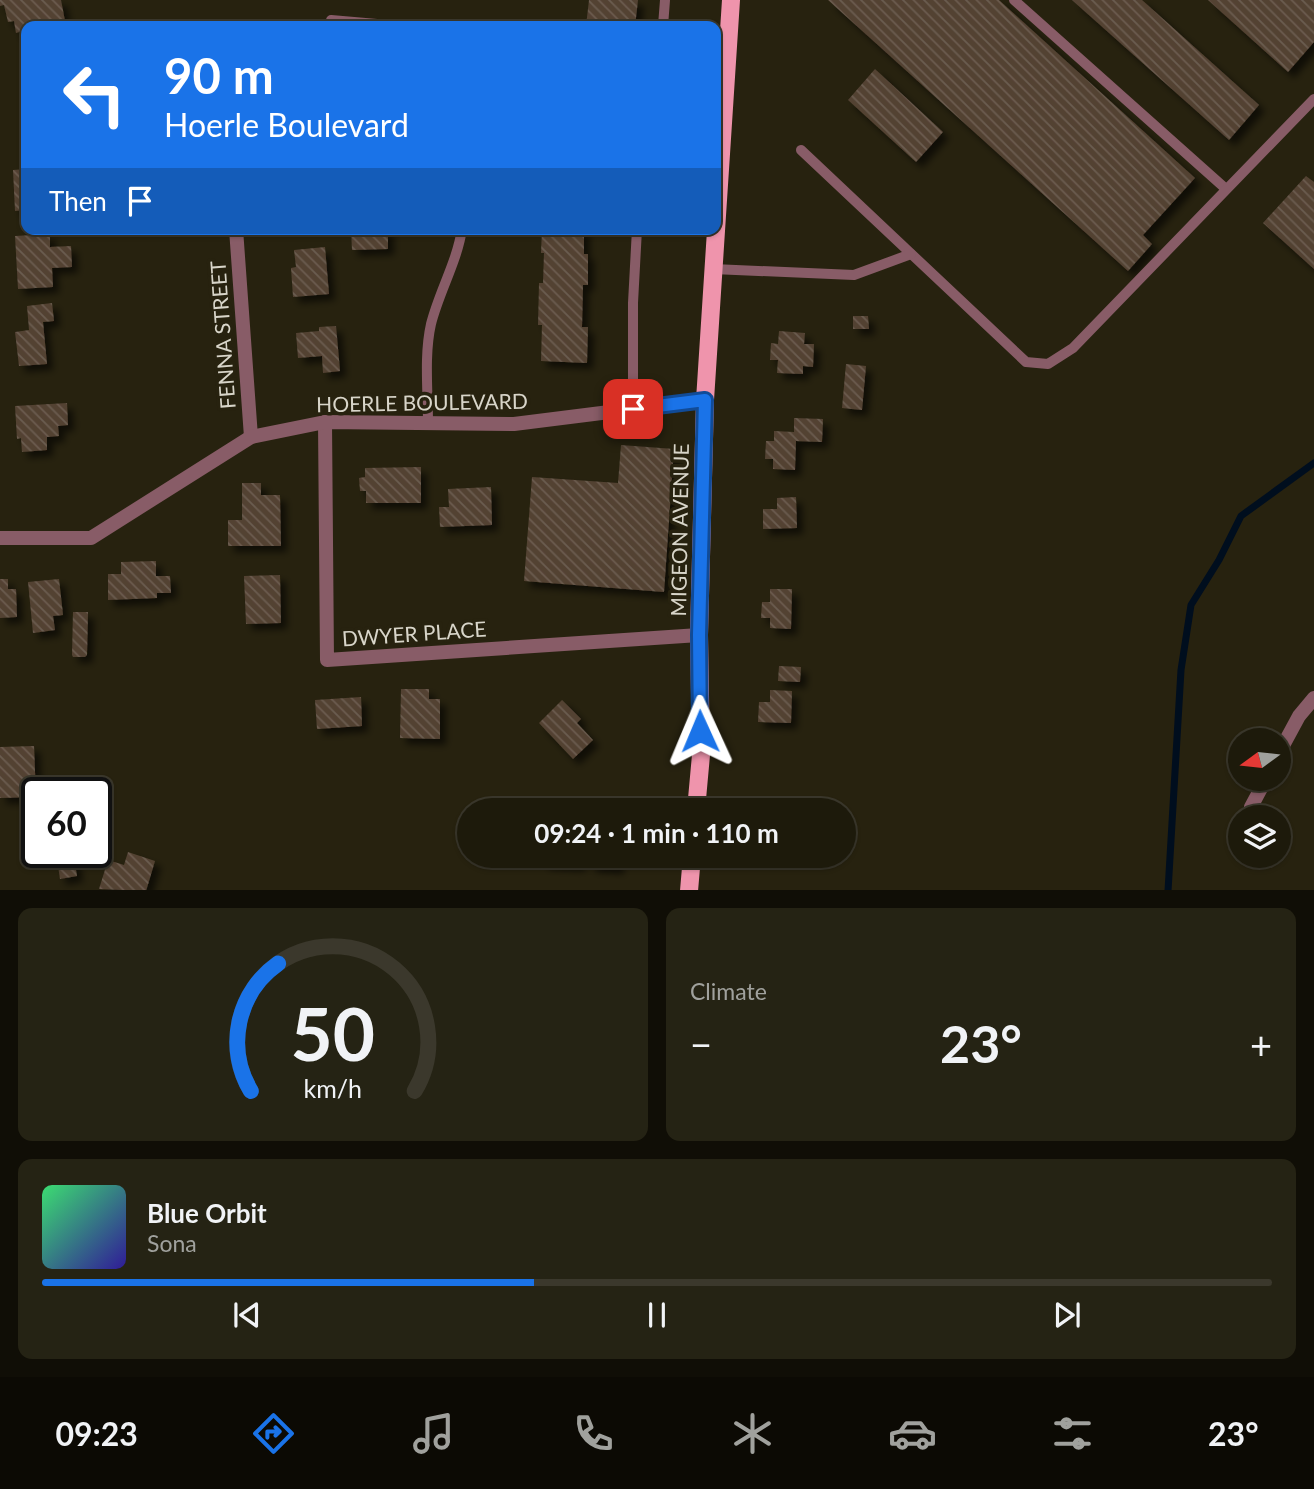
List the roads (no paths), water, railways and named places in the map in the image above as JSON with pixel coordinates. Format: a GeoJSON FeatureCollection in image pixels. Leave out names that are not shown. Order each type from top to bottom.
{"type":"FeatureCollection","features":[{"type":"Feature","properties":{"kind":"main road","name":"MIGEON AVENUE"},"geometry":{"type":"LineString","coordinates":[[721,105],[731,0]]}},
{"type":"Feature","properties":{"kind":"main road","name":"MIGEON AVENUE"},"geometry":{"type":"LineString","coordinates":[[697,798],[701,755],[699,635],[705,400],[715,235]]}},
{"type":"Feature","properties":{"kind":"main road"},"geometry":{"type":"LineString","coordinates":[[689,890],[691,868]]}},
{"type":"Feature","properties":{"kind":"street","name":"FENNA STREET"},"geometry":{"type":"LineString","coordinates":[[236,235],[251,437]]}},
{"type":"Feature","properties":{"kind":"street","name":"HOERLE BOULEVARD"},"geometry":{"type":"LineString","coordinates":[[0,538],[90,538],[251,437],[325,422],[514,424],[705,400]]}},
{"type":"Feature","properties":{"kind":"street","name":"DWYER PLACE"},"geometry":{"type":"LineString","coordinates":[[325,422],[327,660],[699,635]]}},
{"type":"Feature","properties":{"kind":"street"},"geometry":{"type":"LineString","coordinates":[[1292,729],[1314,698]]}},
{"type":"Feature","properties":{"kind":"lane"},"geometry":{"type":"LineString","coordinates":[[663,21],[665,0]]}},
{"type":"Feature","properties":{"kind":"lane"},"geometry":{"type":"LineString","coordinates":[[1014,0],[1226,189]]}},
{"type":"Feature","properties":{"kind":"lane"},"geometry":{"type":"LineString","coordinates":[[331,20],[342,21]]}},
{"type":"Feature","properties":{"kind":"lane"},"geometry":{"type":"LineString","coordinates":[[801,150],[1026,362],[1048,364],[1073,348],[1314,99]]}},
{"type":"Feature","properties":{"kind":"lane"},"geometry":{"type":"LineString","coordinates":[[428,423],[431,326],[461,235]]}},
{"type":"Feature","properties":{"kind":"lane"},"geometry":{"type":"LineString","coordinates":[[633,409],[633,303],[637,235]]}},
{"type":"Feature","properties":{"kind":"lane"},"geometry":{"type":"LineString","coordinates":[[713,269],[854,275],[911,254]]}},
{"type":"Feature","properties":{"kind":"waterway"},"geometry":{"type":"LineString","coordinates":[[1168,890],[1181,670],[1191,605],[1219,560],[1241,516],[1314,463]]}}]}
